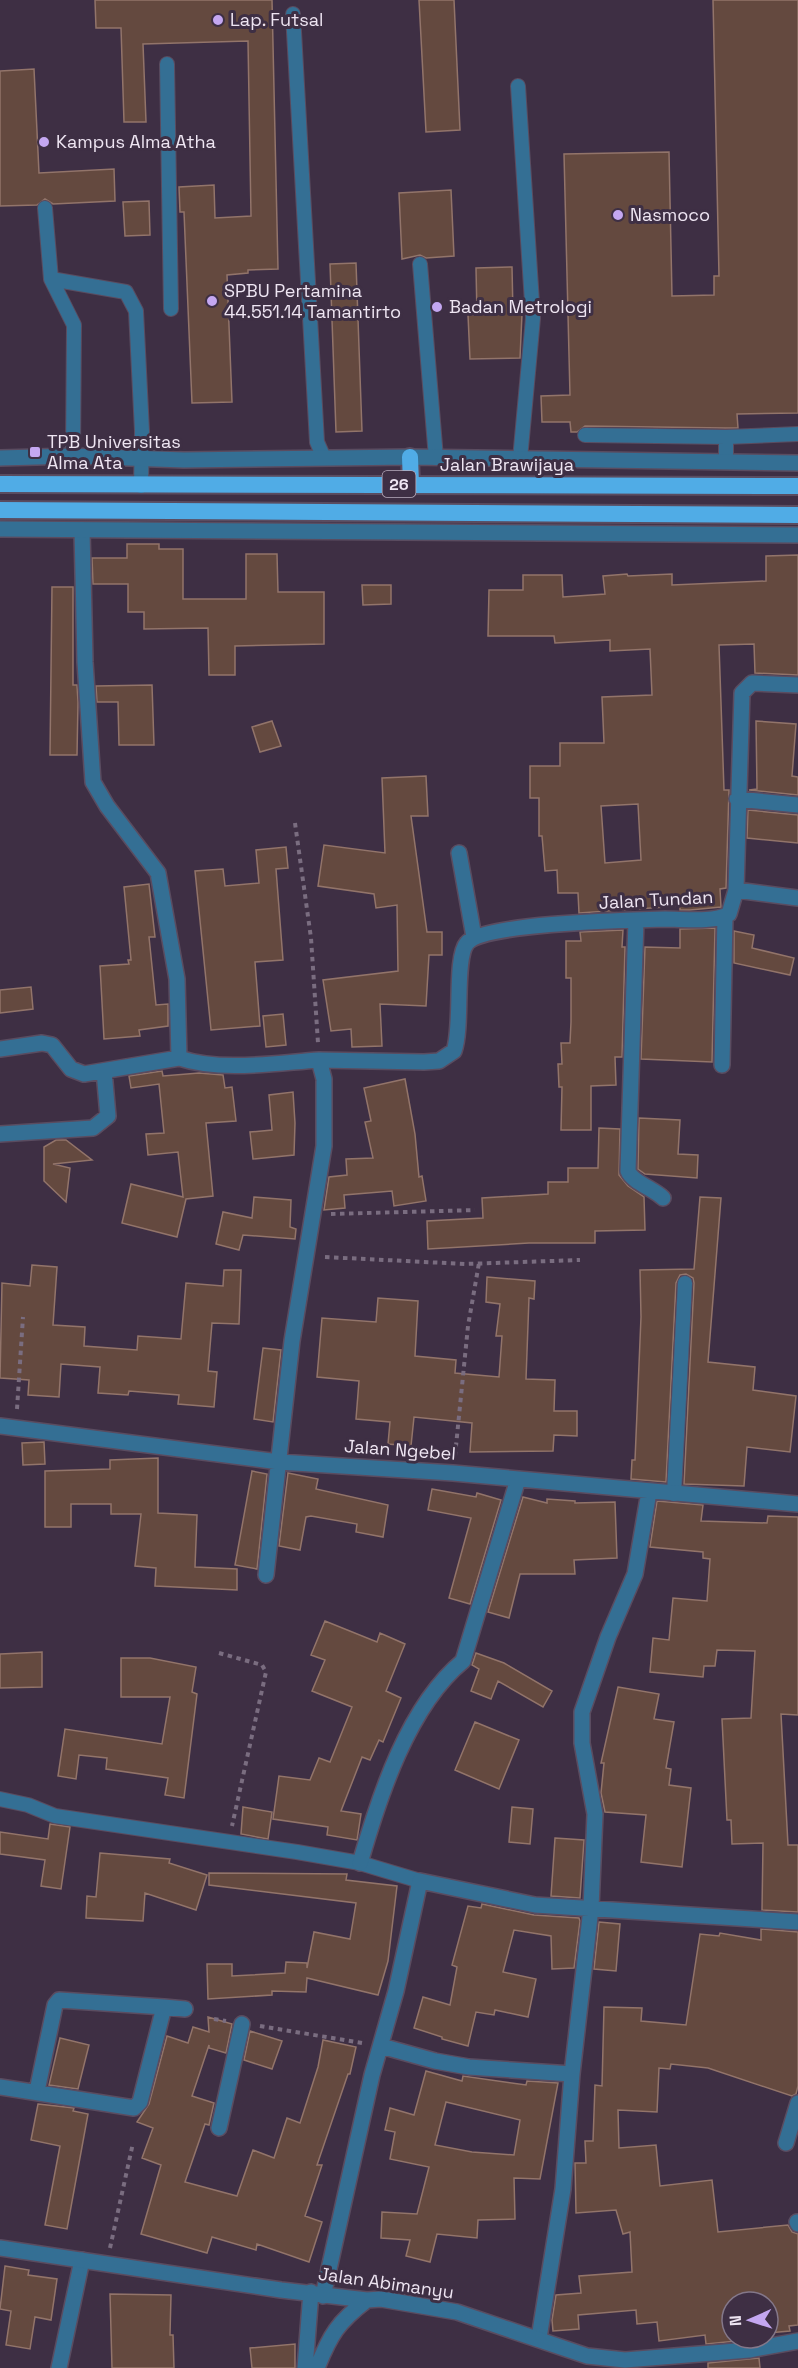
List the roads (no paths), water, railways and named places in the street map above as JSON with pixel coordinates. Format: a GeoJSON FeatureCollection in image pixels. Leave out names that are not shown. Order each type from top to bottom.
{"type":"FeatureCollection","features":[{"type":"Feature","properties":{"kind":"highway"},"geometry":{"type":"LineString","coordinates":[[410,457],[411,484]]}},
{"type":"Feature","properties":{"kind":"highway","name":"Jalan Brawijaya"},"geometry":{"type":"LineString","coordinates":[[0,484],[798,486]]}},
{"type":"Feature","properties":{"kind":"highway","name":"26"},"geometry":{"type":"LineString","coordinates":[[0,510],[798,515]]}},
{"type":"Feature","properties":{"kind":"street"},"geometry":{"type":"LineString","coordinates":[[0,458],[73,456],[142,459],[410,457],[798,463]]}},
{"type":"Feature","properties":{"kind":"street"},"geometry":{"type":"LineString","coordinates":[[0,529],[798,536]]}},
{"type":"Feature","properties":{"kind":"street"},"geometry":{"type":"LineString","coordinates":[[82,530],[85,662],[93,782],[145,860],[158,873],[177,979],[179,1058]]}},
{"type":"Feature","properties":{"kind":"street","name":"Jalan Tundan"},"geometry":{"type":"LineString","coordinates":[[474,937],[498,930],[726,916],[732,910],[736,890],[737,799],[744,688],[759,682],[798,685]]}},
{"type":"Feature","properties":{"kind":"street"},"geometry":{"type":"LineString","coordinates":[[737,799],[798,804]]}},
{"type":"Feature","properties":{"kind":"street"},"geometry":{"type":"LineString","coordinates":[[0,1049],[42,1043],[52,1045],[78,1073],[104,1071],[179,1058],[191,1062],[222,1064],[319,1060],[439,1061],[454,1051],[460,1032],[463,950],[474,937],[459,852]]}},
{"type":"Feature","properties":{"kind":"street"},"geometry":{"type":"LineString","coordinates":[[736,890],[798,898]]}},
{"type":"Feature","properties":{"kind":"street"},"geometry":{"type":"LineString","coordinates":[[722,1065],[726,916]]}},
{"type":"Feature","properties":{"kind":"street"},"geometry":{"type":"LineString","coordinates":[[636,920],[628,1171],[633,1178],[651,1187],[663,1198]]}},
{"type":"Feature","properties":{"kind":"street"},"geometry":{"type":"LineString","coordinates":[[266,1575],[292,1341],[324,1146],[324,1079],[319,1060]]}},
{"type":"Feature","properties":{"kind":"street"},"geometry":{"type":"LineString","coordinates":[[0,1134],[93,1128],[108,1116],[104,1071]]}},
{"type":"Feature","properties":{"kind":"street","name":"Jalan Ngebel"},"geometry":{"type":"LineString","coordinates":[[8,1427],[279,1462],[453,1473],[798,1504]]}},
{"type":"Feature","properties":{"kind":"street"},"geometry":{"type":"LineString","coordinates":[[360,1863],[379,1800],[412,1730],[443,1678],[463,1662],[518,1479]]}},
{"type":"Feature","properties":{"kind":"street"},"geometry":{"type":"LineString","coordinates":[[539,2338],[563,2189],[572,2074],[591,1908],[594,1814],[582,1743],[582,1712],[608,1637],[635,1574],[650,1492]]}},
{"type":"Feature","properties":{"kind":"street"},"geometry":{"type":"LineString","coordinates":[[305,2368],[317,2294],[396,1991],[420,1881],[535,1905],[798,1922]]}},
{"type":"Feature","properties":{"kind":"street"},"geometry":{"type":"LineString","coordinates":[[37,2091],[55,2005],[60,2000],[185,2009]]}},
{"type":"Feature","properties":{"kind":"street"},"geometry":{"type":"LineString","coordinates":[[0,2087],[134,2108],[140,2102],[164,2007]]}},
{"type":"Feature","properties":{"kind":"street"},"geometry":{"type":"LineString","coordinates":[[219,2128],[242,2024]]}},
{"type":"Feature","properties":{"kind":"street"},"geometry":{"type":"LineString","coordinates":[[381,2046],[435,2061],[470,2067],[572,2074]]}},
{"type":"Feature","properties":{"kind":"street"},"geometry":{"type":"LineString","coordinates":[[786,2143],[798,2103]]}},
{"type":"Feature","properties":{"kind":"street","name":"Jalan Abimanyu"},"geometry":{"type":"LineString","coordinates":[[0,2248],[281,2290],[367,2300],[381,2299],[458,2312],[587,2356],[625,2360],[749,2350],[798,2342]]}},
{"type":"Feature","properties":{"kind":"street"},"geometry":{"type":"LineString","coordinates":[[59,2368],[82,2260]]}},
{"type":"Feature","properties":{"kind":"street"},"geometry":{"type":"LineString","coordinates":[[317,2368],[329,2336],[344,2317],[367,2300]]}},
{"type":"Feature","properties":{"kind":"lane"},"geometry":{"type":"LineString","coordinates":[[293,14],[318,442],[324,458]]}},
{"type":"Feature","properties":{"kind":"lane"},"geometry":{"type":"LineString","coordinates":[[167,64],[171,309]]}},
{"type":"Feature","properties":{"kind":"lane"},"geometry":{"type":"LineString","coordinates":[[518,86],[533,318],[520,459]]}},
{"type":"Feature","properties":{"kind":"lane"},"geometry":{"type":"LineString","coordinates":[[45,208],[51,279],[75,325],[73,456]]}},
{"type":"Feature","properties":{"kind":"lane"},"geometry":{"type":"LineString","coordinates":[[420,264],[436,458]]}},
{"type":"Feature","properties":{"kind":"lane"},"geometry":{"type":"LineString","coordinates":[[51,279],[126,292],[136,311],[141,486]]}},
{"type":"Feature","properties":{"kind":"lane"},"geometry":{"type":"LineString","coordinates":[[585,435],[726,437],[798,435]]}},
{"type":"Feature","properties":{"kind":"lane"},"geometry":{"type":"LineString","coordinates":[[726,437],[726,462]]}},
{"type":"Feature","properties":{"kind":"lane"},"geometry":{"type":"LineString","coordinates":[[674,1494],[685,1283]]}},
{"type":"Feature","properties":{"kind":"lane"},"geometry":{"type":"LineString","coordinates":[[0,1799],[27,1805],[55,1816],[360,1863],[420,1881]]}},
{"type":"Feature","properties":{"kind":"place","name":"Lap. Futsal"},"geometry":{"type":"Point","coordinates":[218,20]}},
{"type":"Feature","properties":{"kind":"place","name":"Kampus Alma Atha"},"geometry":{"type":"Point","coordinates":[44,142]}},
{"type":"Feature","properties":{"kind":"place","name":"Nasmoco"},"geometry":{"type":"Point","coordinates":[618,215]}},
{"type":"Feature","properties":{"kind":"place","name":"SPBU Pertamina 44.551.14 Tamantirto"},"geometry":{"type":"Point","coordinates":[212,301]}},
{"type":"Feature","properties":{"kind":"place","name":"Badan Metrologi"},"geometry":{"type":"Point","coordinates":[437,307]}},
{"type":"Feature","properties":{"kind":"place","name":"TPB Universitas Alma Ata"},"geometry":{"type":"Point","coordinates":[35,452]}}]}
